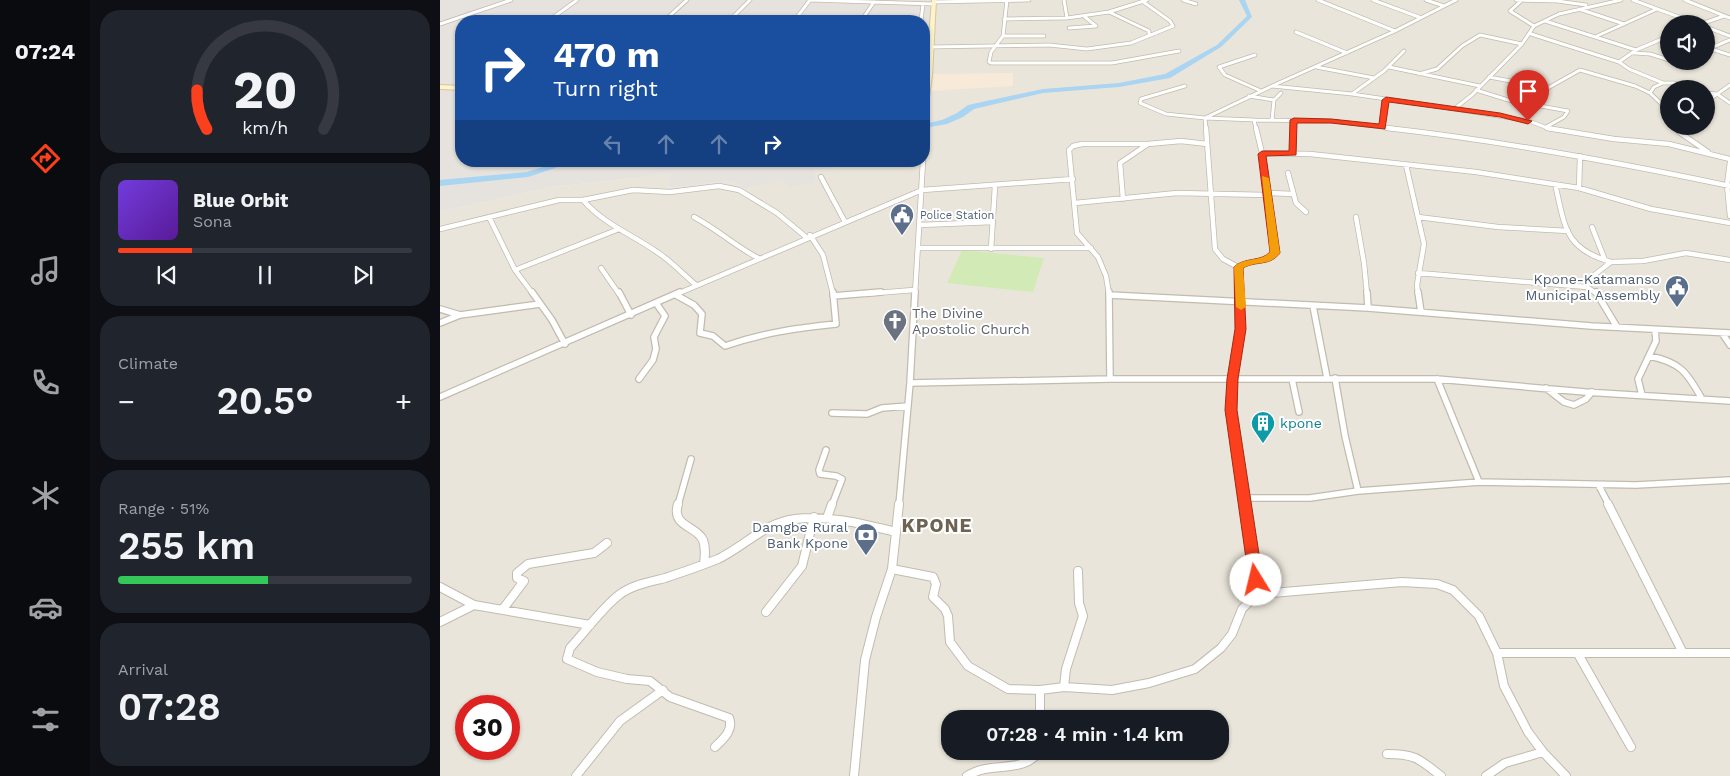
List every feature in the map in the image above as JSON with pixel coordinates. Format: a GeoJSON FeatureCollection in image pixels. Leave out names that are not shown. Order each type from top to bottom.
{"type":"FeatureCollection","features":[{"type":"Feature","properties":{"kind":"main road"},"geometry":{"type":"LineString","coordinates":[[930,50],[934,2]]}},
{"type":"Feature","properties":{"kind":"main road"},"geometry":{"type":"LineString","coordinates":[[440,87],[455,87]]}},
{"type":"Feature","properties":{"kind":"street"},"geometry":{"type":"LineString","coordinates":[[467,15],[511,0]]}},
{"type":"Feature","properties":{"kind":"street"},"geometry":{"type":"LineString","coordinates":[[556,15],[577,0]]}},
{"type":"Feature","properties":{"kind":"street"},"geometry":{"type":"LineString","coordinates":[[671,15],[687,0]]}},
{"type":"Feature","properties":{"kind":"street"},"geometry":{"type":"LineString","coordinates":[[735,15],[750,0]]}},
{"type":"Feature","properties":{"kind":"street"},"geometry":{"type":"LineString","coordinates":[[799,15],[810,0],[923,4],[934,2],[1029,0]]}},
{"type":"Feature","properties":{"kind":"street"},"geometry":{"type":"LineString","coordinates":[[1007,0],[1003,36],[991,52],[989,62],[1112,63],[1179,51]]}},
{"type":"Feature","properties":{"kind":"street"},"geometry":{"type":"LineString","coordinates":[[1064,0],[1067,18]]}},
{"type":"Feature","properties":{"kind":"street"},"geometry":{"type":"LineString","coordinates":[[1004,18],[1067,18],[1083,16],[1109,12],[1147,0]]}},
{"type":"Feature","properties":{"kind":"street"},"geometry":{"type":"LineString","coordinates":[[1183,0],[1196,4]]}},
{"type":"Feature","properties":{"kind":"street"},"geometry":{"type":"LineString","coordinates":[[1318,0],[1395,31]]}},
{"type":"Feature","properties":{"kind":"street"},"geometry":{"type":"LineString","coordinates":[[1373,0],[1419,18]]}},
{"type":"Feature","properties":{"kind":"street"},"geometry":{"type":"LineString","coordinates":[[1426,0],[1444,6]]}},
{"type":"Feature","properties":{"kind":"street"},"geometry":{"type":"LineString","coordinates":[[1205,118],[1249,96],[1395,31],[1456,0]]}},
{"type":"Feature","properties":{"kind":"street"},"geometry":{"type":"LineString","coordinates":[[1516,0],[1557,1],[1592,6]]}},
{"type":"Feature","properties":{"kind":"street"},"geometry":{"type":"LineString","coordinates":[[1577,0],[1592,6]]}},
{"type":"Feature","properties":{"kind":"street"},"geometry":{"type":"LineString","coordinates":[[1454,109],[1522,44],[1534,26],[1559,14],[1621,0]]}},
{"type":"Feature","properties":{"kind":"street"},"geometry":{"type":"LineString","coordinates":[[1633,0],[1674,15]]}},
{"type":"Feature","properties":{"kind":"street"},"geometry":{"type":"LineString","coordinates":[[1685,0],[1730,18]]}},
{"type":"Feature","properties":{"kind":"street"},"geometry":{"type":"LineString","coordinates":[[1521,1],[1510,11],[1534,26]]}},
{"type":"Feature","properties":{"kind":"street"},"geometry":{"type":"LineString","coordinates":[[865,15],[874,2]]}},
{"type":"Feature","properties":{"kind":"street"},"geometry":{"type":"LineString","coordinates":[[931,47],[1049,45],[1087,49],[1124,44],[1171,28],[1174,25],[1142,2]]}},
{"type":"Feature","properties":{"kind":"street"},"geometry":{"type":"LineString","coordinates":[[922,15],[923,4]]}},
{"type":"Feature","properties":{"kind":"street"},"geometry":{"type":"LineString","coordinates":[[1578,9],[1624,24]]}},
{"type":"Feature","properties":{"kind":"street"},"geometry":{"type":"LineString","coordinates":[[1598,36],[1657,9]]}},
{"type":"Feature","properties":{"kind":"street"},"geometry":{"type":"LineString","coordinates":[[1109,12],[1148,31],[1149,35]]}},
{"type":"Feature","properties":{"kind":"street"},"geometry":{"type":"LineString","coordinates":[[1069,28],[1096,26],[1089,18],[1083,16]]}},
{"type":"Feature","properties":{"kind":"street"},"geometry":{"type":"LineString","coordinates":[[1715,19],[1724,16]]}},
{"type":"Feature","properties":{"kind":"street"},"geometry":{"type":"LineString","coordinates":[[440,24],[455,19]]}},
{"type":"Feature","properties":{"kind":"street"},"geometry":{"type":"LineString","coordinates":[[1545,21],[1598,36],[1636,50]]}},
{"type":"Feature","properties":{"kind":"street"},"geometry":{"type":"LineString","coordinates":[[1715,31],[1730,38]]}},
{"type":"Feature","properties":{"kind":"street"},"geometry":{"type":"LineString","coordinates":[[1296,32],[1347,53]]}},
{"type":"Feature","properties":{"kind":"street"},"geometry":{"type":"LineString","coordinates":[[1530,34],[1619,62],[1629,69],[1660,82]]}},
{"type":"Feature","properties":{"kind":"street"},"geometry":{"type":"LineString","coordinates":[[1418,74],[1437,69],[1462,46],[1480,35],[1522,44]]}},
{"type":"Feature","properties":{"kind":"street"},"geometry":{"type":"LineString","coordinates":[[1003,36],[1044,36]]}},
{"type":"Feature","properties":{"kind":"street"},"geometry":{"type":"LineString","coordinates":[[1715,45],[1730,38]]}},
{"type":"Feature","properties":{"kind":"street"},"geometry":{"type":"LineString","coordinates":[[1619,62],[1629,53],[1660,40]]}},
{"type":"Feature","properties":{"kind":"street"},"geometry":{"type":"LineString","coordinates":[[1352,94],[1388,67],[1404,51]]}},
{"type":"Feature","properties":{"kind":"street"},"geometry":{"type":"LineString","coordinates":[[1715,51],[1730,55]]}},
{"type":"Feature","properties":{"kind":"street"},"geometry":{"type":"LineString","coordinates":[[1629,53],[1645,53],[1660,57]]}},
{"type":"Feature","properties":{"kind":"street"},"geometry":{"type":"LineString","coordinates":[[1255,55],[1219,68],[1225,75],[1261,91]]}},
{"type":"Feature","properties":{"kind":"street"},"geometry":{"type":"LineString","coordinates":[[1316,67],[1374,78]]}},
{"type":"Feature","properties":{"kind":"street"},"geometry":{"type":"LineString","coordinates":[[1388,67],[1480,86]]}},
{"type":"Feature","properties":{"kind":"street"},"geometry":{"type":"LineString","coordinates":[[1489,77],[1548,88],[1580,70],[1635,86],[1650,93],[1660,102]]}},
{"type":"Feature","properties":{"kind":"street"},"geometry":{"type":"LineString","coordinates":[[1282,82],[1292,87]]}},
{"type":"Feature","properties":{"kind":"street"},"geometry":{"type":"LineString","coordinates":[[1650,93],[1654,87],[1660,84]]}},
{"type":"Feature","properties":{"kind":"street"},"geometry":{"type":"LineString","coordinates":[[1730,85],[1717,94],[1730,103]]}},
{"type":"Feature","properties":{"kind":"street"},"geometry":{"type":"LineString","coordinates":[[1185,86],[1141,99],[1140,103],[1166,114],[1205,118],[1331,121],[1489,140],[1729,185]]}},
{"type":"Feature","properties":{"kind":"street"},"geometry":{"type":"LineString","coordinates":[[1272,86],[1352,94],[1500,115],[1553,130],[1614,139],[1663,143],[1710,153],[1730,160],[1730,216]]}},
{"type":"Feature","properties":{"kind":"street"},"geometry":{"type":"LineString","coordinates":[[1476,90],[1508,100],[1568,111],[1564,117],[1546,127]]}},
{"type":"Feature","properties":{"kind":"street"},"geometry":{"type":"LineString","coordinates":[[1272,120],[1274,100],[1281,93]]}},
{"type":"Feature","properties":{"kind":"street"},"geometry":{"type":"LineString","coordinates":[[1249,96],[1274,100]]}},
{"type":"Feature","properties":{"kind":"street"},"geometry":{"type":"LineString","coordinates":[[1382,127],[1386,100]]}},
{"type":"Feature","properties":{"kind":"street"},"geometry":{"type":"LineString","coordinates":[[1205,118],[1215,249],[1224,259],[1238,267]]}},
{"type":"Feature","properties":{"kind":"street"},"geometry":{"type":"LineString","coordinates":[[1238,267],[1245,263],[1270,259],[1275,253],[1262,154],[1254,120]]}},
{"type":"Feature","properties":{"kind":"street"},"geometry":{"type":"LineString","coordinates":[[1294,120],[1294,153]]}},
{"type":"Feature","properties":{"kind":"street"},"geometry":{"type":"LineString","coordinates":[[1683,135],[1710,153]]}},
{"type":"Feature","properties":{"kind":"street"},"geometry":{"type":"LineString","coordinates":[[1110,379],[1109,295],[1102,265],[1077,233],[1069,150],[1073,146],[1082,144],[1148,144],[1181,140],[1206,144]]}},
{"type":"Feature","properties":{"kind":"street"},"geometry":{"type":"LineString","coordinates":[[1123,199],[1120,163],[1148,144]]}},
{"type":"Feature","properties":{"kind":"street"},"geometry":{"type":"LineString","coordinates":[[1262,154],[1294,153],[1460,170],[1555,184],[1578,188],[1644,207],[1730,223]]}},
{"type":"Feature","properties":{"kind":"street"},"geometry":{"type":"LineString","coordinates":[[1578,188],[1580,156]]}},
{"type":"Feature","properties":{"kind":"street"},"geometry":{"type":"LineString","coordinates":[[1406,165],[1424,244],[1417,286],[1421,312]]}},
{"type":"Feature","properties":{"kind":"street"},"geometry":{"type":"LineString","coordinates":[[854,776],[865,660],[876,617],[892,570],[910,383],[914,290],[923,167]]}},
{"type":"Feature","properties":{"kind":"street"},"geometry":{"type":"LineString","coordinates":[[1288,173],[1296,203],[1306,212]]}},
{"type":"Feature","properties":{"kind":"street"},"geometry":{"type":"LineString","coordinates":[[821,177],[844,220]]}},
{"type":"Feature","properties":{"kind":"street"},"geometry":{"type":"LineString","coordinates":[[440,397],[565,344],[844,220],[922,190],[1073,179]]}},
{"type":"Feature","properties":{"kind":"street"},"geometry":{"type":"LineString","coordinates":[[1555,184],[1571,242],[1588,254],[1611,262],[1643,261],[1686,253],[1730,260]]}},
{"type":"Feature","properties":{"kind":"street"},"geometry":{"type":"LineString","coordinates":[[440,229],[559,200],[583,200],[633,190],[670,192],[718,186],[729,187],[739,190],[777,213],[808,236],[820,250],[826,265],[833,296],[836,324],[794,328],[757,335],[725,346],[714,336],[700,333],[702,314],[694,305],[676,295]]}},
{"type":"Feature","properties":{"kind":"street"},"geometry":{"type":"LineString","coordinates":[[991,249],[995,186]]}},
{"type":"Feature","properties":{"kind":"street"},"geometry":{"type":"LineString","coordinates":[[1075,203],[1177,193],[1294,194]]}},
{"type":"Feature","properties":{"kind":"street"},"geometry":{"type":"LineString","coordinates":[[583,200],[588,206],[619,229],[658,252],[696,285]]}},
{"type":"Feature","properties":{"kind":"street"},"geometry":{"type":"LineString","coordinates":[[1356,216],[1364,263],[1368,308]]}},
{"type":"Feature","properties":{"kind":"street"},"geometry":{"type":"LineString","coordinates":[[489,217],[515,270],[552,320],[565,344]]}},
{"type":"Feature","properties":{"kind":"street"},"geometry":{"type":"LineString","coordinates":[[694,217],[722,232],[738,247],[758,258]]}},
{"type":"Feature","properties":{"kind":"street"},"geometry":{"type":"LineString","coordinates":[[1418,217],[1498,226],[1568,231]]}},
{"type":"Feature","properties":{"kind":"street"},"geometry":{"type":"LineString","coordinates":[[920,225],[993,222]]}},
{"type":"Feature","properties":{"kind":"street"},"geometry":{"type":"LineString","coordinates":[[1592,227],[1604,260]]}},
{"type":"Feature","properties":{"kind":"street"},"geometry":{"type":"LineString","coordinates":[[515,270],[619,229]]}},
{"type":"Feature","properties":{"kind":"street"},"geometry":{"type":"LineString","coordinates":[[918,248],[1090,248]]}},
{"type":"Feature","properties":{"kind":"street"},"geometry":{"type":"LineString","coordinates":[[1587,287],[1589,279],[1611,262]]}},
{"type":"Feature","properties":{"kind":"street"},"geometry":{"type":"LineString","coordinates":[[1238,267],[1241,300],[1239,350],[1233,379],[1231,410],[1256,580],[1262,589],[1272,593],[1402,582],[1438,584],[1453,590],[1479,616],[1497,653],[1504,686],[1528,732],[1543,752],[1566,776]]}},
{"type":"Feature","properties":{"kind":"street"},"geometry":{"type":"LineString","coordinates":[[601,268],[619,293],[631,315]]}},
{"type":"Feature","properties":{"kind":"street"},"geometry":{"type":"LineString","coordinates":[[1418,273],[1575,284],[1587,287],[1598,293],[1617,327]]}},
{"type":"Feature","properties":{"kind":"street"},"geometry":{"type":"LineString","coordinates":[[833,296],[914,290]]}},
{"type":"Feature","properties":{"kind":"street"},"geometry":{"type":"LineString","coordinates":[[1109,295],[1241,300],[1655,330],[1730,333]]}},
{"type":"Feature","properties":{"kind":"street"},"geometry":{"type":"LineString","coordinates":[[440,323],[460,315],[540,304]]}},
{"type":"Feature","properties":{"kind":"street"},"geometry":{"type":"LineString","coordinates":[[639,379],[654,359],[657,348],[654,337],[665,316],[656,304]]}},
{"type":"Feature","properties":{"kind":"street"},"geometry":{"type":"LineString","coordinates":[[1313,306],[1328,378]]}},
{"type":"Feature","properties":{"kind":"street"},"geometry":{"type":"LineString","coordinates":[[440,309],[460,315]]}},
{"type":"Feature","properties":{"kind":"street"},"geometry":{"type":"LineString","coordinates":[[1642,394],[1638,378],[1656,341],[1655,330]]}},
{"type":"Feature","properties":{"kind":"street"},"geometry":{"type":"LineString","coordinates":[[1722,333],[1730,345]]}},
{"type":"Feature","properties":{"kind":"street"},"geometry":{"type":"LineString","coordinates":[[1649,356],[1670,360],[1686,370],[1702,399]]}},
{"type":"Feature","properties":{"kind":"street"},"geometry":{"type":"LineString","coordinates":[[1335,378],[1345,436],[1358,491]]}},
{"type":"Feature","properties":{"kind":"street"},"geometry":{"type":"LineString","coordinates":[[910,383],[1110,379],[1437,379],[1730,401]]}},
{"type":"Feature","properties":{"kind":"street"},"geometry":{"type":"LineString","coordinates":[[1292,379],[1299,412]]}},
{"type":"Feature","properties":{"kind":"street"},"geometry":{"type":"LineString","coordinates":[[1437,379],[1479,482]]}},
{"type":"Feature","properties":{"kind":"street"},"geometry":{"type":"LineString","coordinates":[[1546,388],[1564,402],[1577,405],[1584,402],[1592,392]]}},
{"type":"Feature","properties":{"kind":"street"},"geometry":{"type":"LineString","coordinates":[[832,412],[867,414],[882,408],[908,406]]}},
{"type":"Feature","properties":{"kind":"street"},"geometry":{"type":"LineString","coordinates":[[826,450],[818,470],[820,474],[842,478],[827,518]]}},
{"type":"Feature","properties":{"kind":"street"},"geometry":{"type":"LineString","coordinates":[[691,459],[676,511],[679,520],[702,538],[705,549],[704,564]]}},
{"type":"Feature","properties":{"kind":"street"},"geometry":{"type":"LineString","coordinates":[[1243,498],[1310,498],[1358,491],[1479,482],[1598,486],[1707,483],[1730,480]]}},
{"type":"Feature","properties":{"kind":"street"},"geometry":{"type":"LineString","coordinates":[[1598,486],[1683,653]]}},
{"type":"Feature","properties":{"kind":"street"},"geometry":{"type":"LineString","coordinates":[[715,747],[732,728],[729,718],[670,697],[650,681],[597,672],[567,659],[570,648],[617,596],[629,588],[704,564],[745,544],[770,525],[814,517],[896,532]]}},
{"type":"Feature","properties":{"kind":"street"},"geometry":{"type":"LineString","coordinates":[[766,612],[802,566],[814,517]]}},
{"type":"Feature","properties":{"kind":"street"},"geometry":{"type":"LineString","coordinates":[[503,610],[524,581],[517,578],[517,573],[528,564],[594,553],[607,543]]}},
{"type":"Feature","properties":{"kind":"street"},"geometry":{"type":"LineString","coordinates":[[892,570],[933,577],[936,584],[933,597],[947,613],[950,642],[968,666],[1008,689],[1040,690],[1064,687],[1112,690],[1149,683],[1195,669],[1221,648],[1232,634],[1242,609],[1262,589]]}},
{"type":"Feature","properties":{"kind":"street"},"geometry":{"type":"LineString","coordinates":[[1064,687],[1066,669],[1083,616],[1079,603],[1078,572]]}},
{"type":"Feature","properties":{"kind":"street"},"geometry":{"type":"LineString","coordinates":[[440,587],[474,605],[590,625]]}},
{"type":"Feature","properties":{"kind":"street"},"geometry":{"type":"LineString","coordinates":[[440,622],[474,605]]}},
{"type":"Feature","properties":{"kind":"street"},"geometry":{"type":"LineString","coordinates":[[1497,653],[1730,653]]}},
{"type":"Feature","properties":{"kind":"street"},"geometry":{"type":"LineString","coordinates":[[1578,654],[1631,747]]}},
{"type":"Feature","properties":{"kind":"street"},"geometry":{"type":"LineString","coordinates":[[576,776],[620,721],[662,690]]}},
{"type":"Feature","properties":{"kind":"street"},"geometry":{"type":"LineString","coordinates":[[1040,690],[1040,710]]}},
{"type":"Feature","properties":{"kind":"street"},"geometry":{"type":"LineString","coordinates":[[1486,776],[1492,768],[1518,758],[1543,752]]}},
{"type":"Feature","properties":{"kind":"street"},"geometry":{"type":"LineString","coordinates":[[1386,754],[1406,754],[1416,757],[1441,776]]}},
{"type":"Feature","properties":{"kind":"street"},"geometry":{"type":"LineString","coordinates":[[967,776],[990,767],[1019,766],[1032,760]]}},
{"type":"Feature","properties":{"kind":"shaded area"},"geometry":{"type":"Polygon","coordinates":[[[440,0],[933,0],[930,29],[930,15],[455,15],[455,167],[843,167],[814,171],[815,182],[789,188],[784,180],[747,189],[730,181],[667,188],[671,174],[552,187],[440,212],[440,0]]]}},
{"type":"Feature","properties":{"kind":"shaded area"},"geometry":{"type":"Polygon","coordinates":[[[933,0],[1730,0],[1730,776],[440,776],[440,212],[552,187],[671,174],[667,188],[730,181],[748,189],[813,171],[842,167],[930,167],[930,29],[933,0]]]}},
{"type":"Feature","properties":{"kind":"shaded area"},"geometry":{"type":"Polygon","coordinates":[[[1013,73],[1013,86],[931,91],[932,74],[1013,73]]]}},
{"type":"Feature","properties":{"kind":"green space"},"geometry":{"type":"Polygon","coordinates":[[[962,250],[1044,258],[1033,292],[947,283],[962,250]]]}},
{"type":"Feature","properties":{"kind":"waterway"},"geometry":{"type":"LineString","coordinates":[[930,125],[944,122],[960,115],[971,107],[1043,91],[1119,85],[1167,76],[1219,46],[1250,16],[1242,0]]}},
{"type":"Feature","properties":{"kind":"waterway"},"geometry":{"type":"LineString","coordinates":[[440,183],[528,174],[552,167]]}},
{"type":"Feature","properties":{"kind":"slow traffic"},"geometry":{"type":"LineString","coordinates":[[1241,307],[1238,267],[1245,263],[1270,259],[1275,253],[1265,178]]}},
{"type":"Feature","properties":{"kind":"place","name":"Police Station"},"geometry":{"type":"Point","coordinates":[902,236]}},
{"type":"Feature","properties":{"kind":"place","name":"Kpone-Katamanso Municipal Assembly"},"geometry":{"type":"Point","coordinates":[1677,308]}},
{"type":"Feature","properties":{"kind":"place","name":"The Divine Apostolic Church"},"geometry":{"type":"Point","coordinates":[895,342]}},
{"type":"Feature","properties":{"kind":"place","name":"kpone"},"geometry":{"type":"Point","coordinates":[1263,444]}},
{"type":"Feature","properties":{"kind":"place","name":"Damgbe Rural Bank Kpone"},"geometry":{"type":"Point","coordinates":[866,556]}},
{"type":"Feature","properties":{"kind":"district","name":"KPONE"},"geometry":{"type":"Point","coordinates":[937,525]}},
{"type":"Feature","properties":{"kind":"route"},"geometry":{"type":"LineString","coordinates":[[1256,580],[1231,410],[1233,379],[1241,329],[1238,267],[1245,263],[1270,259],[1275,253],[1262,154],[1294,153],[1294,120],[1331,121],[1382,127],[1386,100],[1500,115],[1528,121]]}}]}
